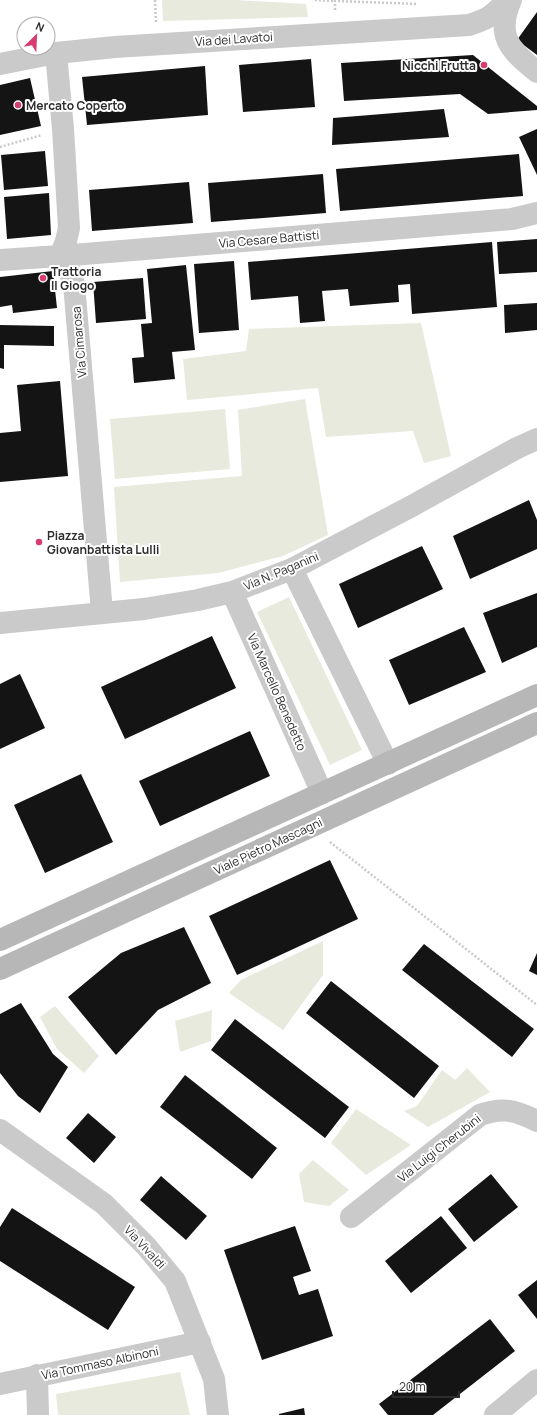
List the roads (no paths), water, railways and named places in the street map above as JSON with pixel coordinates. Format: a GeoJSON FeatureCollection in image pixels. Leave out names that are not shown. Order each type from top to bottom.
{"type":"FeatureCollection","features":[{"type":"Feature","properties":{"kind":"main road"},"geometry":{"type":"LineString","coordinates":[[0,940],[537,695]]}},
{"type":"Feature","properties":{"kind":"main road","name":"Viale Pietro Mascagni"},"geometry":{"type":"LineString","coordinates":[[0,969],[537,723]]}},
{"type":"Feature","properties":{"kind":"street","name":"Via dei Lavatoi"},"geometry":{"type":"LineString","coordinates":[[56,53],[115,47],[468,25],[488,18],[497,12],[507,0]]}},
{"type":"Feature","properties":{"kind":"street"},"geometry":{"type":"LineString","coordinates":[[510,0],[505,12],[504,27],[507,40],[511,49],[537,72]]}},
{"type":"Feature","properties":{"kind":"street"},"geometry":{"type":"LineString","coordinates":[[56,53],[63,129],[69,228],[60,256]]}},
{"type":"Feature","properties":{"kind":"street","name":"Via dei Lavatoi"},"geometry":{"type":"LineString","coordinates":[[0,64],[41,56]]}},
{"type":"Feature","properties":{"kind":"street","name":"Via Cesare Battisti"},"geometry":{"type":"LineString","coordinates":[[0,260],[504,220],[537,213]]}},
{"type":"Feature","properties":{"kind":"street","name":"Via Cimarosa"},"geometry":{"type":"LineString","coordinates":[[60,256],[69,270],[74,284],[102,612]]}},
{"type":"Feature","properties":{"kind":"street","name":"Via N. Paganini"},"geometry":{"type":"LineString","coordinates":[[0,623],[144,609],[182,603],[232,592],[292,569],[404,511],[517,448],[537,439]]}},
{"type":"Feature","properties":{"kind":"street"},"geometry":{"type":"LineString","coordinates":[[292,569],[388,764]]}},
{"type":"Feature","properties":{"kind":"street","name":"Via Marcello Benedetto"},"geometry":{"type":"LineString","coordinates":[[232,592],[322,793]]}},
{"type":"Feature","properties":{"kind":"street","name":"Via Luigi Cherubini"},"geometry":{"type":"LineString","coordinates":[[351,1217],[480,1115],[492,1111],[506,1110],[516,1112],[537,1121]]}},
{"type":"Feature","properties":{"kind":"street","name":"Via Vivaldi"},"geometry":{"type":"LineString","coordinates":[[0,1130],[104,1204],[146,1246],[175,1280],[214,1379],[218,1415]]}},
{"type":"Feature","properties":{"kind":"street","name":"Via Tommaso Albinoni"},"geometry":{"type":"LineString","coordinates":[[0,1384],[37,1375],[200,1342]]}},
{"type":"Feature","properties":{"kind":"street"},"geometry":{"type":"LineString","coordinates":[[37,1375],[38,1415]]}},
{"type":"Feature","properties":{"kind":"street"},"geometry":{"type":"LineString","coordinates":[[496,1415],[537,1380]]}},
{"type":"Feature","properties":{"kind":"place","name":"Nicchi Frutta"},"geometry":{"type":"Point","coordinates":[484,65]}},
{"type":"Feature","properties":{"kind":"place","name":"Mercato Coperto"},"geometry":{"type":"Point","coordinates":[18,105]}},
{"type":"Feature","properties":{"kind":"place","name":"Trattoria Il Giogo"},"geometry":{"type":"Point","coordinates":[43,278]}},
{"type":"Feature","properties":{"kind":"place","name":"Piazza Giovanbattista Lulli"},"geometry":{"type":"Point","coordinates":[39,542]}}]}
